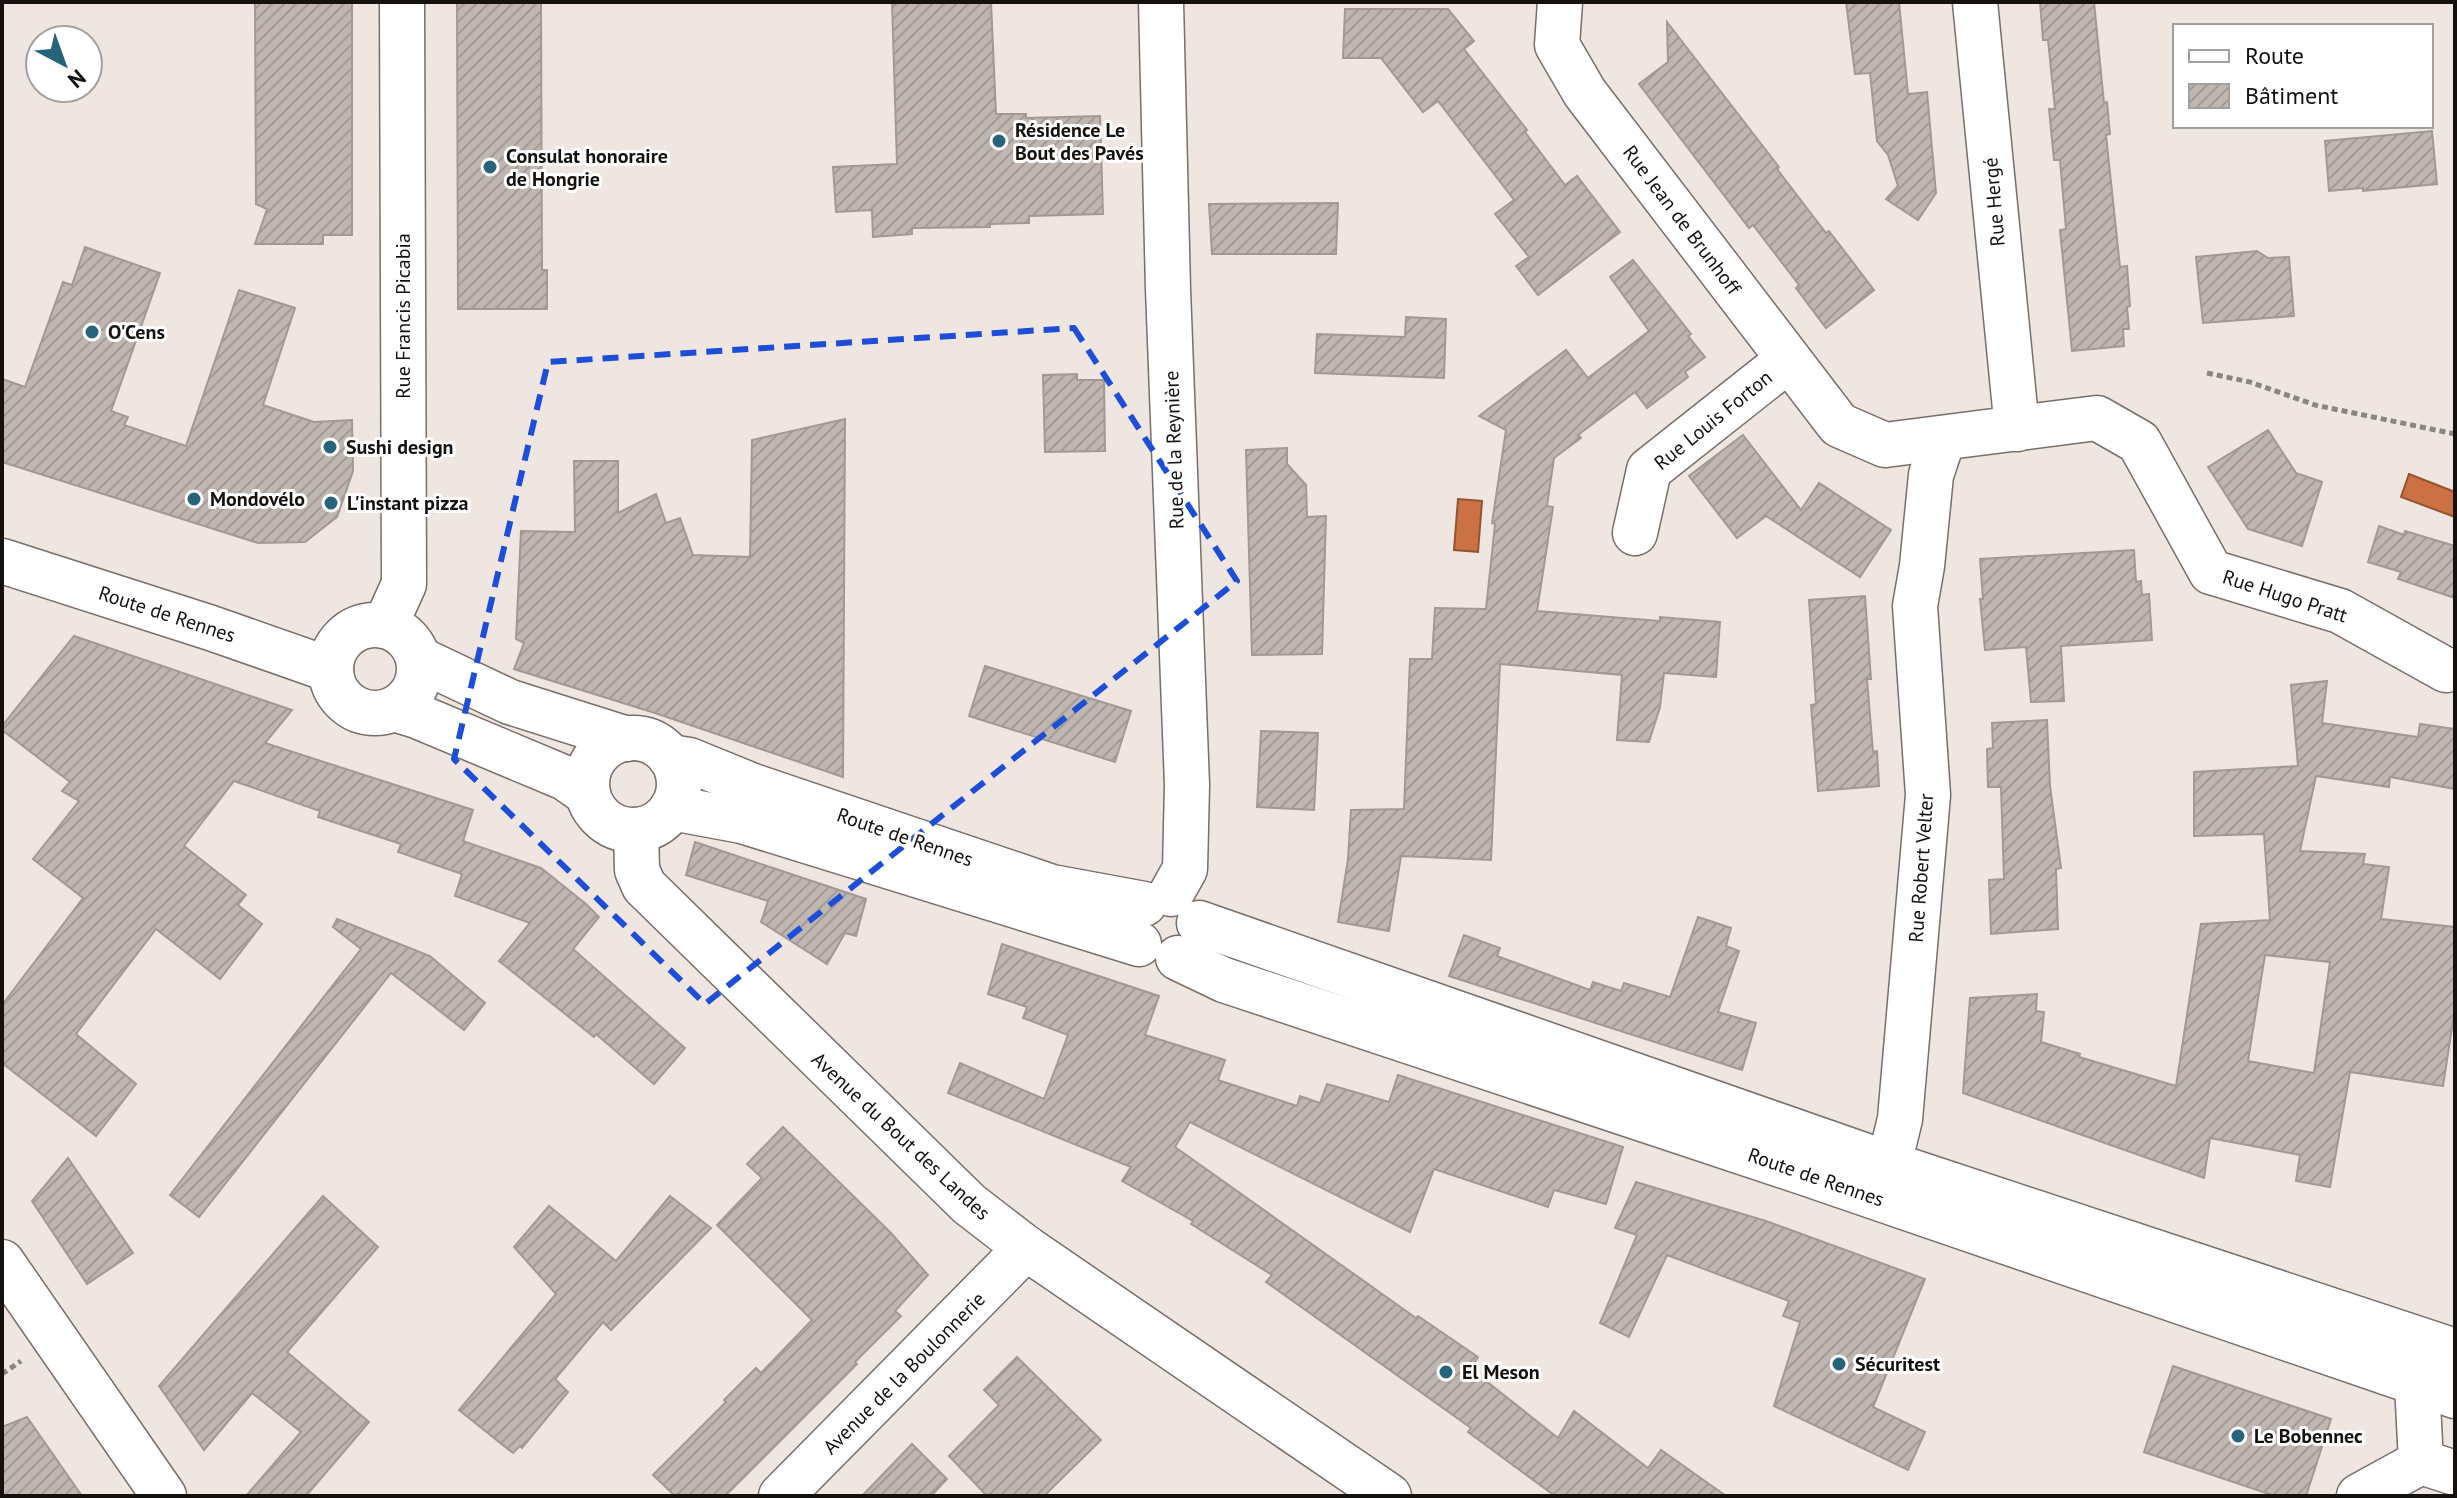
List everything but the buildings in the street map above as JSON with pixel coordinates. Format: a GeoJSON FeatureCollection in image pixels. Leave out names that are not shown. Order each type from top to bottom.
{"type":"FeatureCollection","features":[{"type":"Feature","properties":{"kind":"street","name":"Rue Francis Picabia"},"geometry":{"type":"LineString","coordinates":[[385,626],[404,584],[402,2]]}},
{"type":"Feature","properties":{"kind":"street","name":"Rue de la Reynière"},"geometry":{"type":"LineString","coordinates":[[1161,2],[1168,289],[1187,785],[1185,869],[1166,925]]}},
{"type":"Feature","properties":{"kind":"street","name":"Rue Jean de Brunhoff"},"geometry":{"type":"LineString","coordinates":[[1560,2],[1557,45],[1585,93],[1839,425],[1885,445],[1937,457]]}},
{"type":"Feature","properties":{"kind":"street","name":"Rue Hergé"},"geometry":{"type":"LineString","coordinates":[[1975,2],[2015,415]]}},
{"type":"Feature","properties":{"kind":"street","name":"Rue Louis Forton"},"geometry":{"type":"LineString","coordinates":[[1635,533],[1649,470],[1788,360]]}},
{"type":"Feature","properties":{"kind":"street"},"geometry":{"type":"LineString","coordinates":[[1937,457],[2015,415]]}},
{"type":"Feature","properties":{"kind":"street","name":"Rue Hugo Pratt"},"geometry":{"type":"LineString","coordinates":[[2015,415],[2097,418],[2139,442],[2211,572],[2340,611],[2446,670]]}},
{"type":"Feature","properties":{"kind":"street","name":"Rue Robert Velter"},"geometry":{"type":"LineString","coordinates":[[1889,1164],[1900,1119],[1928,795],[1915,606],[1937,457]]}},
{"type":"Feature","properties":{"kind":"street","name":"Route de Rennes"},"geometry":{"type":"LineString","coordinates":[[2,561],[331,670]]}},
{"type":"Feature","properties":{"kind":"street"},"geometry":{"type":"LineString","coordinates":[[365,626],[385,626],[407,637],[419,659],[419,679],[410,697],[394,709],[377,713],[352,707],[335,687],[331,670],[335,651],[347,635],[365,626]]}},
{"type":"Feature","properties":{"kind":"street"},"geometry":{"type":"LineString","coordinates":[[419,659],[510,702],[627,739],[650,742],[663,749],[676,768],[679,789],[654,819],[622,829],[605,821],[593,807],[587,777],[595,758],[604,749],[627,739]]}},
{"type":"Feature","properties":{"kind":"street"},"geometry":{"type":"LineString","coordinates":[[394,709],[565,778],[588,794]]}},
{"type":"Feature","properties":{"kind":"street","name":"Route de Rennes"},"geometry":{"type":"LineString","coordinates":[[670,757],[689,760],[753,786],[1052,887],[2455,1351]]}},
{"type":"Feature","properties":{"kind":"street","name":"Route de Rennes"},"geometry":{"type":"LineString","coordinates":[[654,819],[742,821],[1166,925],[1224,980],[1805,1173],[2436,1390]]}},
{"type":"Feature","properties":{"kind":"street","name":"Avenue du Bout des Landes"},"geometry":{"type":"LineString","coordinates":[[654,819],[637,870],[644,886],[969,1204],[1026,1248],[1389,1496]]}},
{"type":"Feature","properties":{"kind":"street","name":"Avenue de la Boulonnerie"},"geometry":{"type":"LineString","coordinates":[[781,1496],[1026,1248]]}},
{"type":"Feature","properties":{"kind":"street"},"geometry":{"type":"LineString","coordinates":[[2,1262],[164,1496]]}},
{"type":"Feature","properties":{"kind":"street"},"geometry":{"type":"LineString","coordinates":[[2359,1496],[2438,1468],[2436,1390]]}},
{"type":"Feature","properties":{"kind":"path"},"geometry":{"type":"LineString","coordinates":[[2207,373],[2250,382],[2315,405],[2455,434]]}},
{"type":"Feature","properties":{"kind":"highlighted area"},"geometry":{"type":"Polygon","coordinates":[[[1074,328],[1237,581],[705,1004],[454,759],[548,362],[1074,328]]]}},
{"type":"Feature","properties":{"kind":"shaded area"},"geometry":{"type":"Polygon","coordinates":[[[2409,474],[2455,492],[2455,517],[2401,497],[2409,474]]]}},
{"type":"Feature","properties":{"kind":"shaded area"},"geometry":{"type":"Polygon","coordinates":[[[1458,499],[1482,501],[1478,552],[1454,550],[1458,499]]]}},
{"type":"Feature","properties":{"kind":"place","name":"Résidence Le Bout des Pavés"},"geometry":{"type":"Point","coordinates":[999,141]}},
{"type":"Feature","properties":{"kind":"place","name":"Consulat honoraire de Hongrie"},"geometry":{"type":"Point","coordinates":[490,167]}},
{"type":"Feature","properties":{"kind":"place","name":"O'Cens"},"geometry":{"type":"Point","coordinates":[92,332]}},
{"type":"Feature","properties":{"kind":"place","name":"Sushi design"},"geometry":{"type":"Point","coordinates":[330,447]}},
{"type":"Feature","properties":{"kind":"place","name":"Mondovélo"},"geometry":{"type":"Point","coordinates":[194,499]}},
{"type":"Feature","properties":{"kind":"place","name":"L'instant pizza"},"geometry":{"type":"Point","coordinates":[331,503]}},
{"type":"Feature","properties":{"kind":"place","name":"Sécuritest"},"geometry":{"type":"Point","coordinates":[1839,1364]}},
{"type":"Feature","properties":{"kind":"place","name":"El Meson"},"geometry":{"type":"Point","coordinates":[1446,1372]}},
{"type":"Feature","properties":{"kind":"place","name":"Le Bobennec"},"geometry":{"type":"Point","coordinates":[2238,1436]}}]}
